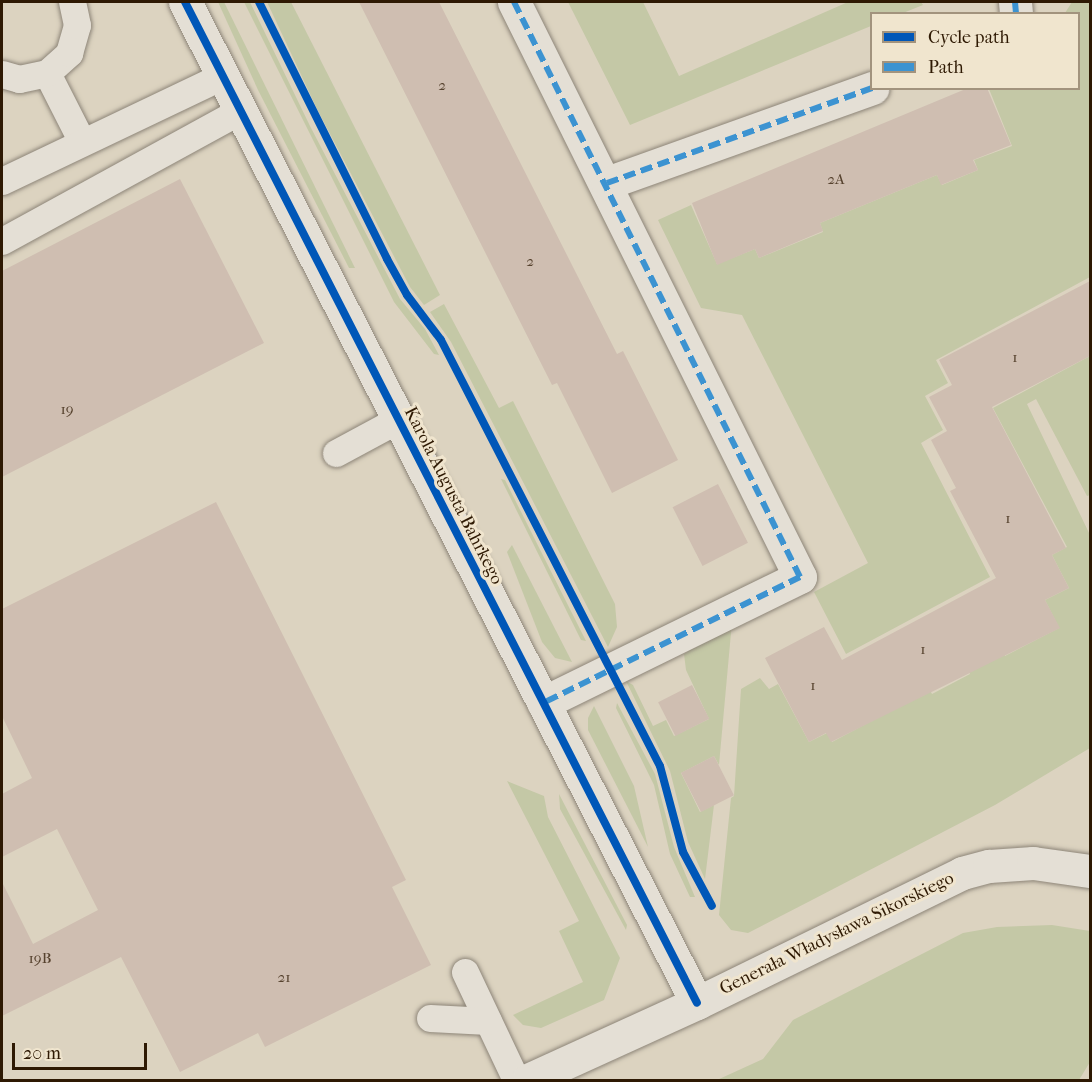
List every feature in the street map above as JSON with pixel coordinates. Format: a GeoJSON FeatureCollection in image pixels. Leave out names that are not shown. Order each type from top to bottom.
{"type":"FeatureCollection","features":[{"type":"Feature","properties":{"kind":"street","name":"Karola Augusta Bahrkego"},"geometry":{"type":"LineString","coordinates":[[184,2],[697,1003]]}},
{"type":"Feature","properties":{"kind":"street"},"geometry":{"type":"LineString","coordinates":[[514,2],[607,183],[621,221],[800,577],[543,703]]}},
{"type":"Feature","properties":{"kind":"street"},"geometry":{"type":"LineString","coordinates":[[607,183],[870,89]]}},
{"type":"Feature","properties":{"kind":"street","name":"Generała Władysława Sikorskiego"},"geometry":{"type":"LineString","coordinates":[[528,1080],[697,1003],[962,873],[1033,863],[1089,866]]}},
{"type":"Feature","properties":{"kind":"lane"},"geometry":{"type":"LineString","coordinates":[[2,74],[19,80],[47,74],[69,53],[77,25],[72,2]]}},
{"type":"Feature","properties":{"kind":"lane"},"geometry":{"type":"LineString","coordinates":[[47,74],[82,142]]}},
{"type":"Feature","properties":{"kind":"lane"},"geometry":{"type":"LineString","coordinates":[[2,181],[222,76]]}},
{"type":"Feature","properties":{"kind":"lane"},"geometry":{"type":"LineString","coordinates":[[2,241],[239,111]]}},
{"type":"Feature","properties":{"kind":"lane"},"geometry":{"type":"LineString","coordinates":[[336,453],[397,420]]}},
{"type":"Feature","properties":{"kind":"lane"},"geometry":{"type":"LineString","coordinates":[[465,972],[516,1080]]}},
{"type":"Feature","properties":{"kind":"lane"},"geometry":{"type":"LineString","coordinates":[[430,1018],[488,1021]]}},
{"type":"Feature","properties":{"kind":"green space"},"geometry":{"type":"Polygon","coordinates":[[[218,2],[224,2],[355,268],[349,268],[258,90],[218,2]]]}},
{"type":"Feature","properties":{"kind":"green space"},"geometry":{"type":"Polygon","coordinates":[[[244,2],[250,2],[310,126],[400,299],[425,329],[439,355],[434,354],[394,302],[244,2]]]}},
{"type":"Feature","properties":{"kind":"green space"},"geometry":{"type":"Polygon","coordinates":[[[267,2],[291,2],[440,295],[424,305],[410,287],[317,109],[267,2]]]}},
{"type":"Feature","properties":{"kind":"green space"},"geometry":{"type":"Polygon","coordinates":[[[568,2],[643,2],[679,76],[848,2],[921,2],[923,5],[906,12],[870,12],[870,26],[630,125],[568,2]]]}},
{"type":"Feature","properties":{"kind":"green space"},"geometry":{"type":"Polygon","coordinates":[[[1072,2],[1090,2],[1090,277],[936,360],[948,383],[925,396],[943,430],[921,443],[990,577],[846,654],[814,592],[868,563],[742,315],[701,308],[658,220],[691,205],[717,264],[755,249],[759,258],[823,232],[820,223],[937,175],[942,185],[978,170],[974,160],[1012,146],[989,90],[1080,90],[1080,12],[1066,12],[1072,2]]]}},
{"type":"Feature","properties":{"kind":"green space"},"geometry":{"type":"Polygon","coordinates":[[[444,304],[499,408],[513,401],[615,604],[617,627],[608,647],[451,342],[430,312],[444,304]]]}},
{"type":"Feature","properties":{"kind":"green space"},"geometry":{"type":"Polygon","coordinates":[[[1090,356],[1090,495],[1087,496],[1036,399],[1027,404],[1090,535],[1090,748],[995,805],[748,933],[731,930],[719,915],[731,798],[734,796],[741,689],[760,678],[769,689],[778,684],[809,742],[827,733],[832,742],[894,709],[926,683],[932,694],[970,674],[965,663],[999,644],[1005,656],[1059,628],[1045,600],[1069,588],[1052,555],[1067,547],[993,408],[1090,356]]]}},
{"type":"Feature","properties":{"kind":"green space"},"geometry":{"type":"Polygon","coordinates":[[[501,479],[505,480],[586,641],[581,640],[501,479]]]}},
{"type":"Feature","properties":{"kind":"green space"},"geometry":{"type":"Polygon","coordinates":[[[512,545],[572,662],[555,658],[542,642],[507,552],[512,545]]]}},
{"type":"Feature","properties":{"kind":"green space"},"geometry":{"type":"Polygon","coordinates":[[[732,622],[719,765],[714,756],[681,773],[700,812],[714,805],[705,879],[688,842],[670,771],[626,681],[633,685],[653,726],[666,720],[674,736],[709,719],[686,670],[684,654],[732,622]]]}},
{"type":"Feature","properties":{"kind":"green space"},"geometry":{"type":"Polygon","coordinates":[[[617,703],[655,774],[674,847],[695,897],[690,897],[670,854],[654,785],[616,708],[617,703]]]}},
{"type":"Feature","properties":{"kind":"green space"},"geometry":{"type":"Polygon","coordinates":[[[594,706],[634,786],[648,847],[588,730],[588,718],[594,706]]]}},
{"type":"Feature","properties":{"kind":"green space"},"geometry":{"type":"Polygon","coordinates":[[[507,781],[544,796],[548,817],[620,958],[604,1000],[541,1028],[523,1025],[513,1015],[583,982],[559,931],[579,921],[507,781]]]}},
{"type":"Feature","properties":{"kind":"green space"},"geometry":{"type":"Polygon","coordinates":[[[559,794],[627,925],[626,930],[560,809],[559,794]]]}},
{"type":"Feature","properties":{"kind":"green space"},"geometry":{"type":"Polygon","coordinates":[[[1052,925],[1090,931],[1090,1062],[1079,1080],[717,1080],[763,1059],[793,1020],[963,933],[997,927],[1052,925]]]}},
{"type":"Feature","properties":{"kind":"building"},"geometry":{"type":"Polygon","coordinates":[[[359,2],[439,2],[617,354],[623,351],[678,460],[612,493],[557,383],[552,385],[359,2]]]}},
{"type":"Feature","properties":{"kind":"building"},"geometry":{"type":"Polygon","coordinates":[[[963,90],[988,90],[1011,145],[973,160],[978,170],[941,185],[937,175],[820,223],[823,231],[759,258],[755,249],[717,265],[692,203],[963,90]]]}},
{"type":"Feature","properties":{"kind":"building"},"geometry":{"type":"Polygon","coordinates":[[[180,179],[264,343],[2,477],[2,271],[180,179]]]}},
{"type":"Feature","properties":{"kind":"building"},"geometry":{"type":"Polygon","coordinates":[[[1090,281],[1090,356],[992,407],[1066,548],[1052,555],[1069,588],[1045,600],[1060,628],[831,742],[826,733],[809,742],[765,658],[824,627],[842,660],[996,578],[950,491],[956,488],[931,440],[947,431],[929,397],[952,385],[939,360],[1090,281]]]}},
{"type":"Feature","properties":{"kind":"building"},"geometry":{"type":"Polygon","coordinates":[[[718,484],[748,543],[703,566],[673,507],[718,484]]]}},
{"type":"Feature","properties":{"kind":"building"},"geometry":{"type":"Polygon","coordinates":[[[216,502],[406,880],[392,887],[431,965],[265,1047],[258,1033],[180,1072],[121,957],[2,1016],[2,882],[33,944],[98,910],[57,829],[2,857],[2,794],[32,778],[2,716],[2,609],[216,502]]]}},
{"type":"Feature","properties":{"kind":"building"},"geometry":{"type":"Polygon","coordinates":[[[692,685],[709,719],[675,736],[658,702],[692,685]]]}},
{"type":"Feature","properties":{"kind":"building"},"geometry":{"type":"Polygon","coordinates":[[[714,756],[734,795],[701,812],[681,773],[714,756]]]}},
{"type":"Feature","properties":{"kind":"marked path"},"geometry":{"type":"LineString","coordinates":[[514,2],[800,577],[543,703]]}},
{"type":"Feature","properties":{"kind":"marked path"},"geometry":{"type":"LineString","coordinates":[[1015,2],[1016,12]]}},
{"type":"Feature","properties":{"kind":"marked path"},"geometry":{"type":"LineString","coordinates":[[607,183],[870,89]]}},
{"type":"Feature","properties":{"kind":"cycle path"},"geometry":{"type":"LineString","coordinates":[[185,2],[697,1003]]}},
{"type":"Feature","properties":{"kind":"cycle path"},"geometry":{"type":"LineString","coordinates":[[259,2],[387,259],[407,295],[441,340],[660,766],[683,852],[712,906]]}}]}
